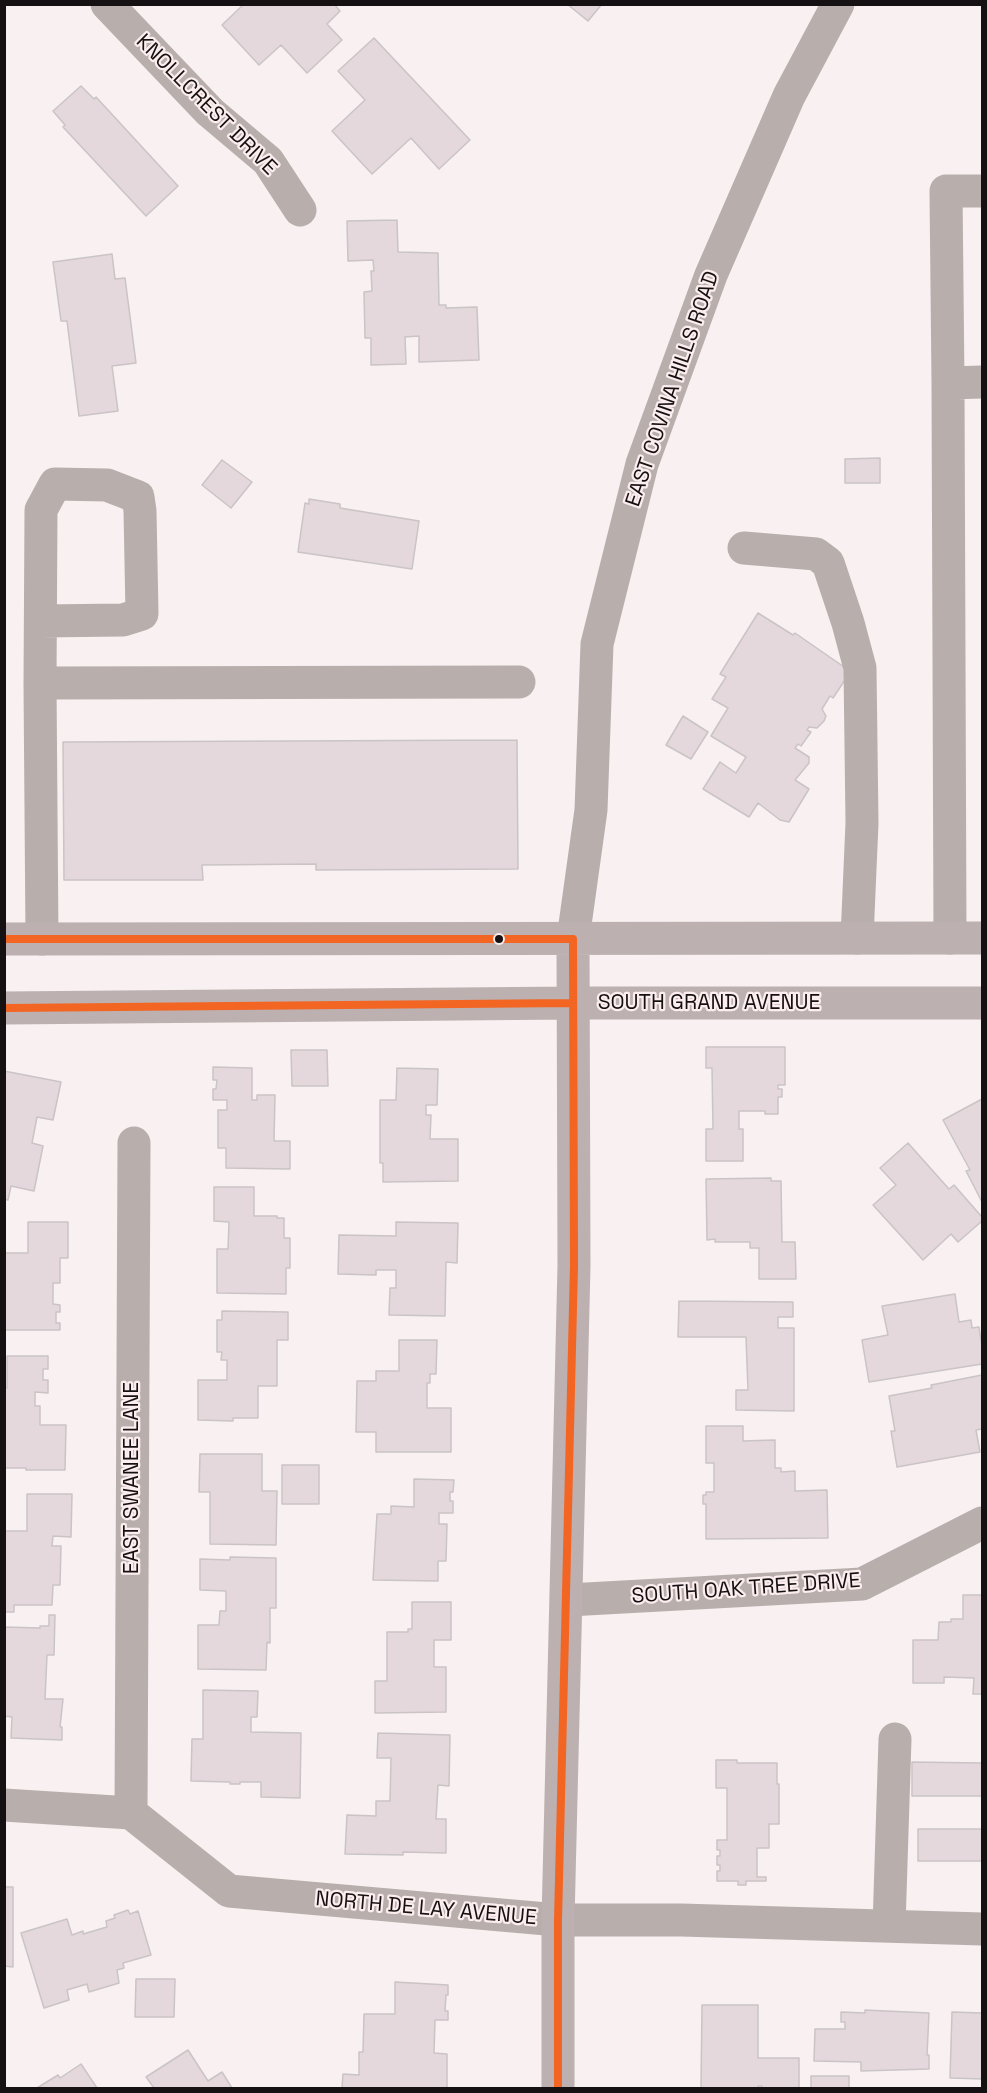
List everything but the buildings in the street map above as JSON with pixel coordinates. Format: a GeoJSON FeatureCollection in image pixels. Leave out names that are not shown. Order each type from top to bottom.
{"type":"FeatureCollection","features":[{"type":"Feature","properties":{"kind":"main road"},"geometry":{"type":"LineString","coordinates":[[4,939],[982,938]]}},
{"type":"Feature","properties":{"kind":"main road"},"geometry":{"type":"LineString","coordinates":[[558,2088],[558,1920],[568,1600],[574,1266],[573,939]]}},
{"type":"Feature","properties":{"kind":"main road","name":"SOUTH GRAND AVENUE"},"geometry":{"type":"LineString","coordinates":[[4,1008],[572,1003],[982,1003]]}},
{"type":"Feature","properties":{"kind":"street","name":"KNOLLCREST DRIVE"},"geometry":{"type":"LineString","coordinates":[[107,4],[210,112],[268,161],[300,210]]}},
{"type":"Feature","properties":{"kind":"street","name":"EAST COVINA HILLS ROAD"},"geometry":{"type":"LineString","coordinates":[[573,939],[591,810],[597,644],[642,464],[711,275],[789,96],[838,4]]}},
{"type":"Feature","properties":{"kind":"street"},"geometry":{"type":"LineString","coordinates":[[950,938],[946,191],[982,191]]}},
{"type":"Feature","properties":{"kind":"street"},"geometry":{"type":"LineString","coordinates":[[948,382],[982,382]]}},
{"type":"Feature","properties":{"kind":"street"},"geometry":{"type":"LineString","coordinates":[[41,621],[123,620],[142,614],[138,497],[107,485],[55,484],[41,510],[40,683],[42,939]]}},
{"type":"Feature","properties":{"kind":"street"},"geometry":{"type":"LineString","coordinates":[[744,548],[816,554],[828,563],[848,623],[860,668],[862,823],[857,938]]}},
{"type":"Feature","properties":{"kind":"street"},"geometry":{"type":"LineString","coordinates":[[40,683],[519,682]]}},
{"type":"Feature","properties":{"kind":"street","name":"EAST SWANEE LANE"},"geometry":{"type":"LineString","coordinates":[[131,1813],[134,1143]]}},
{"type":"Feature","properties":{"kind":"street","name":"SOUTH OAK TREE DRIVE"},"geometry":{"type":"LineString","coordinates":[[568,1600],[862,1584],[982,1523]]}},
{"type":"Feature","properties":{"kind":"street"},"geometry":{"type":"LineString","coordinates":[[889,1926],[895,1739]]}},
{"type":"Feature","properties":{"kind":"street"},"geometry":{"type":"LineString","coordinates":[[4,1805],[131,1813]]}},
{"type":"Feature","properties":{"kind":"street","name":"NORTH DE LAY AVENUE"},"geometry":{"type":"LineString","coordinates":[[131,1813],[229,1891],[558,1920],[681,1920],[982,1929]]}},
{"type":"Feature","properties":{"kind":"transit line"},"geometry":{"type":"LineString","coordinates":[[4,939],[573,939],[574,1266],[558,1920],[558,2088]]}},
{"type":"Feature","properties":{"kind":"transit line"},"geometry":{"type":"LineString","coordinates":[[4,1008],[572,1003]]}}]}
